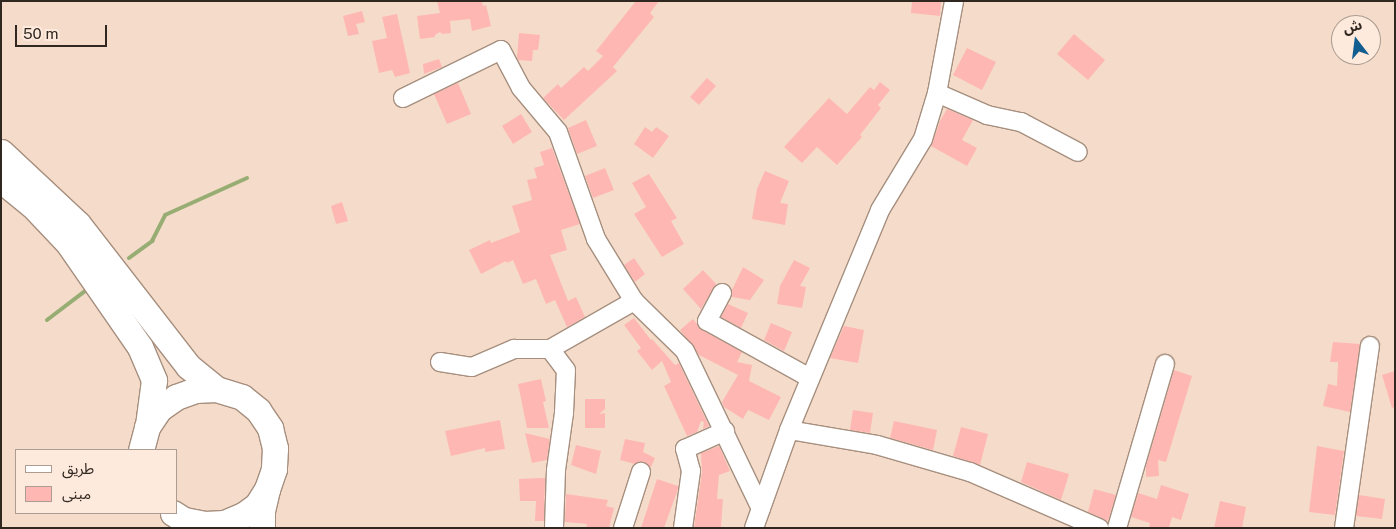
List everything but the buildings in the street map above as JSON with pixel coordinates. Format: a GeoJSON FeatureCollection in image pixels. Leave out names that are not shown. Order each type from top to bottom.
{"type":"FeatureCollection","features":[{"type":"Feature","properties":{"kind":"highway"},"geometry":{"type":"LineString","coordinates":[[1,152],[78,224],[188,366],[216,389]]}},
{"type":"Feature","properties":{"kind":"highway"},"geometry":{"type":"LineString","coordinates":[[1,180],[32,205],[68,244],[110,300],[140,347],[154,380],[147,427],[141,449]]}},
{"type":"Feature","properties":{"kind":"highway"},"geometry":{"type":"LineString","coordinates":[[147,427],[159,410],[176,397],[195,390],[216,389],[242,397],[258,410],[270,428],[275,448],[275,462],[262,512],[262,528]]}},
{"type":"Feature","properties":{"kind":"highway"},"geometry":{"type":"LineString","coordinates":[[183,522],[224,523],[243,515],[257,504],[267,489]]}},
{"type":"Feature","properties":{"kind":"street"},"geometry":{"type":"LineString","coordinates":[[754,528],[789,430],[880,210],[923,138],[937,93],[954,1]]}},
{"type":"Feature","properties":{"kind":"street"},"geometry":{"type":"LineString","coordinates":[[403,98],[502,50],[520,88],[558,132],[596,239],[634,302],[685,351],[761,509]]}},
{"type":"Feature","properties":{"kind":"street"},"geometry":{"type":"LineString","coordinates":[[937,93],[987,115],[1021,122],[1078,152]]}},
{"type":"Feature","properties":{"kind":"street"},"geometry":{"type":"LineString","coordinates":[[722,293],[707,321],[810,378]]}},
{"type":"Feature","properties":{"kind":"street"},"geometry":{"type":"LineString","coordinates":[[440,362],[472,366],[514,350],[550,349],[634,302]]}},
{"type":"Feature","properties":{"kind":"street"},"geometry":{"type":"LineString","coordinates":[[1344,528],[1370,346]]}},
{"type":"Feature","properties":{"kind":"street"},"geometry":{"type":"LineString","coordinates":[[550,349],[566,370],[564,414],[556,470],[554,528]]}},
{"type":"Feature","properties":{"kind":"street"},"geometry":{"type":"LineString","coordinates":[[1117,528],[1165,364]]}},
{"type":"Feature","properties":{"kind":"street"},"geometry":{"type":"LineString","coordinates":[[789,430],[876,445],[970,472],[1098,528]]}},
{"type":"Feature","properties":{"kind":"street"},"geometry":{"type":"LineString","coordinates":[[683,528],[691,471],[685,449],[725,431]]}},
{"type":"Feature","properties":{"kind":"street"},"geometry":{"type":"LineString","coordinates":[[623,528],[642,472]]}},
{"type":"Feature","properties":{"kind":"waterway"},"geometry":{"type":"LineString","coordinates":[[129,258],[152,241],[165,215],[247,178]]}},
{"type":"Feature","properties":{"kind":"waterway"},"geometry":{"type":"LineString","coordinates":[[47,320],[89,288]]}}]}
